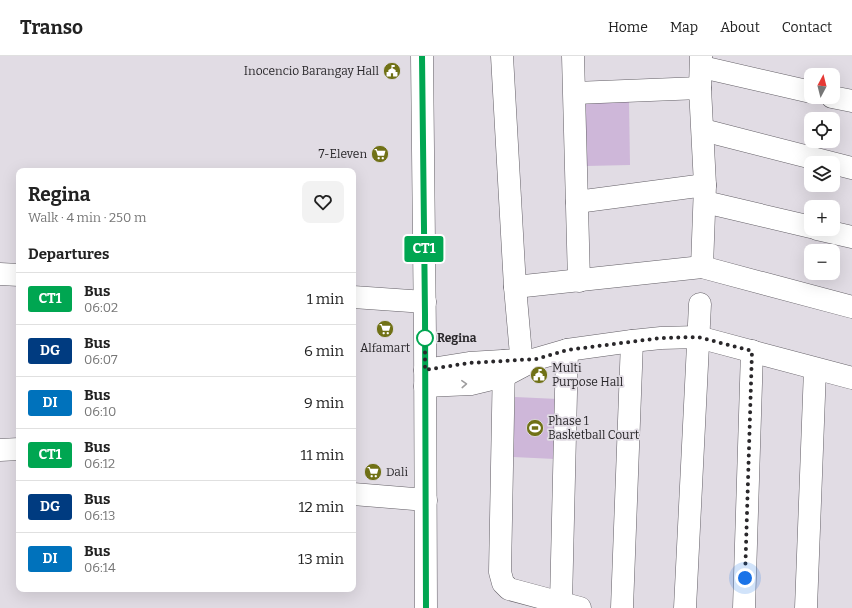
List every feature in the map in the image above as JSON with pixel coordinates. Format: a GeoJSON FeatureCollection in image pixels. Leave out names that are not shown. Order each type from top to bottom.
{"type":"FeatureCollection","features":[{"type":"Feature","properties":{"kind":"street"},"geometry":{"type":"LineString","coordinates":[[422,56],[425,302],[426,608]]}},
{"type":"Feature","properties":{"kind":"street"},"geometry":{"type":"LineString","coordinates":[[502,56],[515,287],[517,364],[500,572],[503,583],[509,589],[571,605],[567,350]]}},
{"type":"Feature","properties":{"kind":"street"},"geometry":{"type":"LineString","coordinates":[[573,56],[579,280]]}},
{"type":"Feature","properties":{"kind":"street"},"geometry":{"type":"LineString","coordinates":[[574,93],[701,70],[804,91]]}},
{"type":"Feature","properties":{"kind":"street"},"geometry":{"type":"LineString","coordinates":[[701,70],[705,194],[702,267]]}},
{"type":"Feature","properties":{"kind":"street"},"geometry":{"type":"LineString","coordinates":[[840,99],[852,102]]}},
{"type":"Feature","properties":{"kind":"street"},"geometry":{"type":"LineString","coordinates":[[703,130],[852,168]]}},
{"type":"Feature","properties":{"kind":"street"},"geometry":{"type":"LineString","coordinates":[[577,202],[705,194],[804,226]]}},
{"type":"Feature","properties":{"kind":"street"},"geometry":{"type":"LineString","coordinates":[[840,234],[852,237]]}},
{"type":"Feature","properties":{"kind":"street"},"geometry":{"type":"LineString","coordinates":[[515,287],[702,267],[852,307]]}},
{"type":"Feature","properties":{"kind":"street"},"geometry":{"type":"LineString","coordinates":[[0,274],[16,275]]}},
{"type":"Feature","properties":{"kind":"street"},"geometry":{"type":"LineString","coordinates":[[356,297],[425,302]]}},
{"type":"Feature","properties":{"kind":"street"},"geometry":{"type":"LineString","coordinates":[[685,608],[700,304]]}},
{"type":"Feature","properties":{"kind":"street"},"geometry":{"type":"LineString","coordinates":[[425,378],[471,384],[517,364],[567,350],[661,338],[698,337],[852,378]]}},
{"type":"Feature","properties":{"kind":"street"},"geometry":{"type":"LineString","coordinates":[[622,608],[632,341]]}},
{"type":"Feature","properties":{"kind":"street"},"geometry":{"type":"LineString","coordinates":[[744,608],[752,351]]}},
{"type":"Feature","properties":{"kind":"street"},"geometry":{"type":"LineString","coordinates":[[806,608],[814,369]]}},
{"type":"Feature","properties":{"kind":"street"},"geometry":{"type":"LineString","coordinates":[[0,450],[16,449]]}},
{"type":"Feature","properties":{"kind":"street"},"geometry":{"type":"LineString","coordinates":[[356,494],[426,500]]}},
{"type":"Feature","properties":{"kind":"shaded area"},"geometry":{"type":"Polygon","coordinates":[[[629,100],[630,165],[586,166],[585,101],[629,100]]]}},
{"type":"Feature","properties":{"kind":"shaded area","name":"Phase 1 Basketball Court"},"geometry":{"type":"Polygon","coordinates":[[[515,397],[558,399],[555,459],[513,457],[515,397]]]}},
{"type":"Feature","properties":{"kind":"bus line","name":"CT1"},"geometry":{"type":"LineString","coordinates":[[422,56],[426,608]]}},
{"type":"Feature","properties":{"kind":"place","name":"Inocencio Barangay Hall"},"geometry":{"type":"Point","coordinates":[392,71]}},
{"type":"Feature","properties":{"kind":"place","name":"7-Eleven"},"geometry":{"type":"Point","coordinates":[380,154]}},
{"type":"Feature","properties":{"kind":"place","name":"Alfamart"},"geometry":{"type":"Point","coordinates":[385,329]}},
{"type":"Feature","properties":{"kind":"place","name":"Regina"},"geometry":{"type":"Point","coordinates":[425,338]}},
{"type":"Feature","properties":{"kind":"place","name":"Multi Purpose Hall"},"geometry":{"type":"Point","coordinates":[539,375]}},
{"type":"Feature","properties":{"kind":"place","name":"Phase 1 Basketball Court"},"geometry":{"type":"Point","coordinates":[535,428]}},
{"type":"Feature","properties":{"kind":"place","name":"Dali"},"geometry":{"type":"Point","coordinates":[373,472]}},
{"type":"Feature","properties":{"kind":"route"},"geometry":{"type":"LineString","coordinates":[[425,338],[425,370],[469,363],[536,359],[567,350],[661,338],[698,337],[752,351],[745,578]]}}]}
